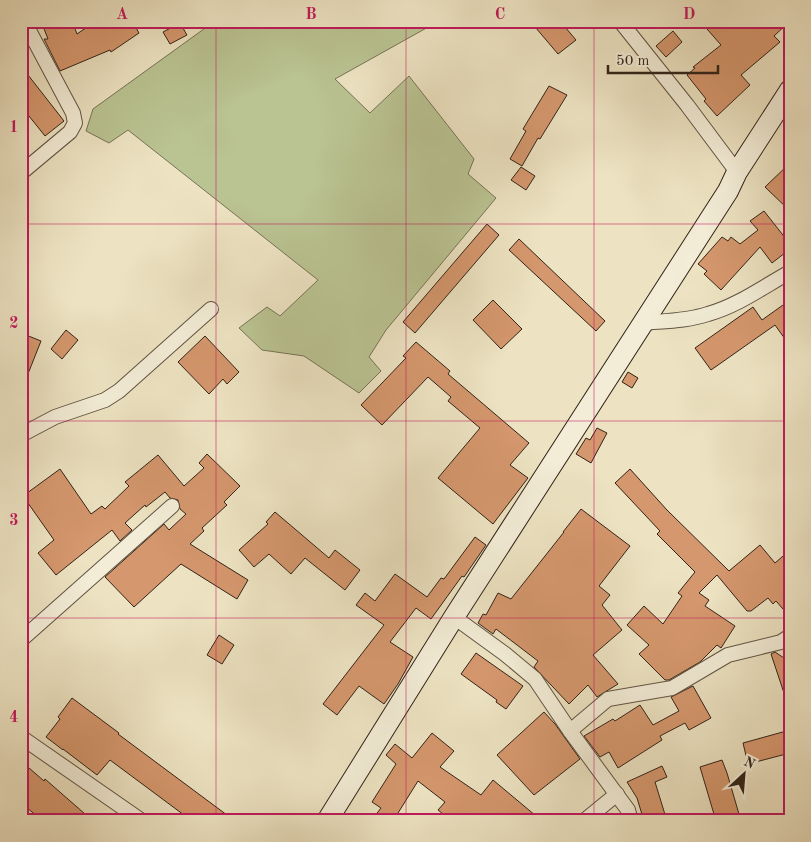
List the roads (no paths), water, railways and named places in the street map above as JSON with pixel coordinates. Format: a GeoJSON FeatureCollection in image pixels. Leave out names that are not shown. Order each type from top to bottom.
{"type":"FeatureCollection","features":[{"type":"Feature","properties":{"kind":"main road"},"geometry":{"type":"LineString","coordinates":[[327,821],[454,617],[728,191],[737,172],[790,90]]}},
{"type":"Feature","properties":{"kind":"street"},"geometry":{"type":"LineString","coordinates":[[21,173],[70,132],[75,123],[73,113],[24,21]]}},
{"type":"Feature","properties":{"kind":"street"},"geometry":{"type":"LineString","coordinates":[[620,21],[687,105],[737,172]]}},
{"type":"Feature","properties":{"kind":"street"},"geometry":{"type":"LineString","coordinates":[[643,323],[692,318],[708,314],[731,306],[790,272]]}},
{"type":"Feature","properties":{"kind":"street"},"geometry":{"type":"LineString","coordinates":[[21,435],[54,417],[105,400],[119,391],[211,309]]}},
{"type":"Feature","properties":{"kind":"street"},"geometry":{"type":"LineString","coordinates":[[21,640],[172,506]]}},
{"type":"Feature","properties":{"kind":"street"},"geometry":{"type":"LineString","coordinates":[[454,617],[506,654],[535,679],[570,731],[628,810],[631,821]]}},
{"type":"Feature","properties":{"kind":"street"},"geometry":{"type":"LineString","coordinates":[[570,731],[608,699],[672,688],[728,655],[781,642],[790,636]]}},
{"type":"Feature","properties":{"kind":"street"},"geometry":{"type":"LineString","coordinates":[[21,737],[142,821]]}},
{"type":"Feature","properties":{"kind":"street"},"geometry":{"type":"LineString","coordinates":[[584,821],[617,794]]}}]}
